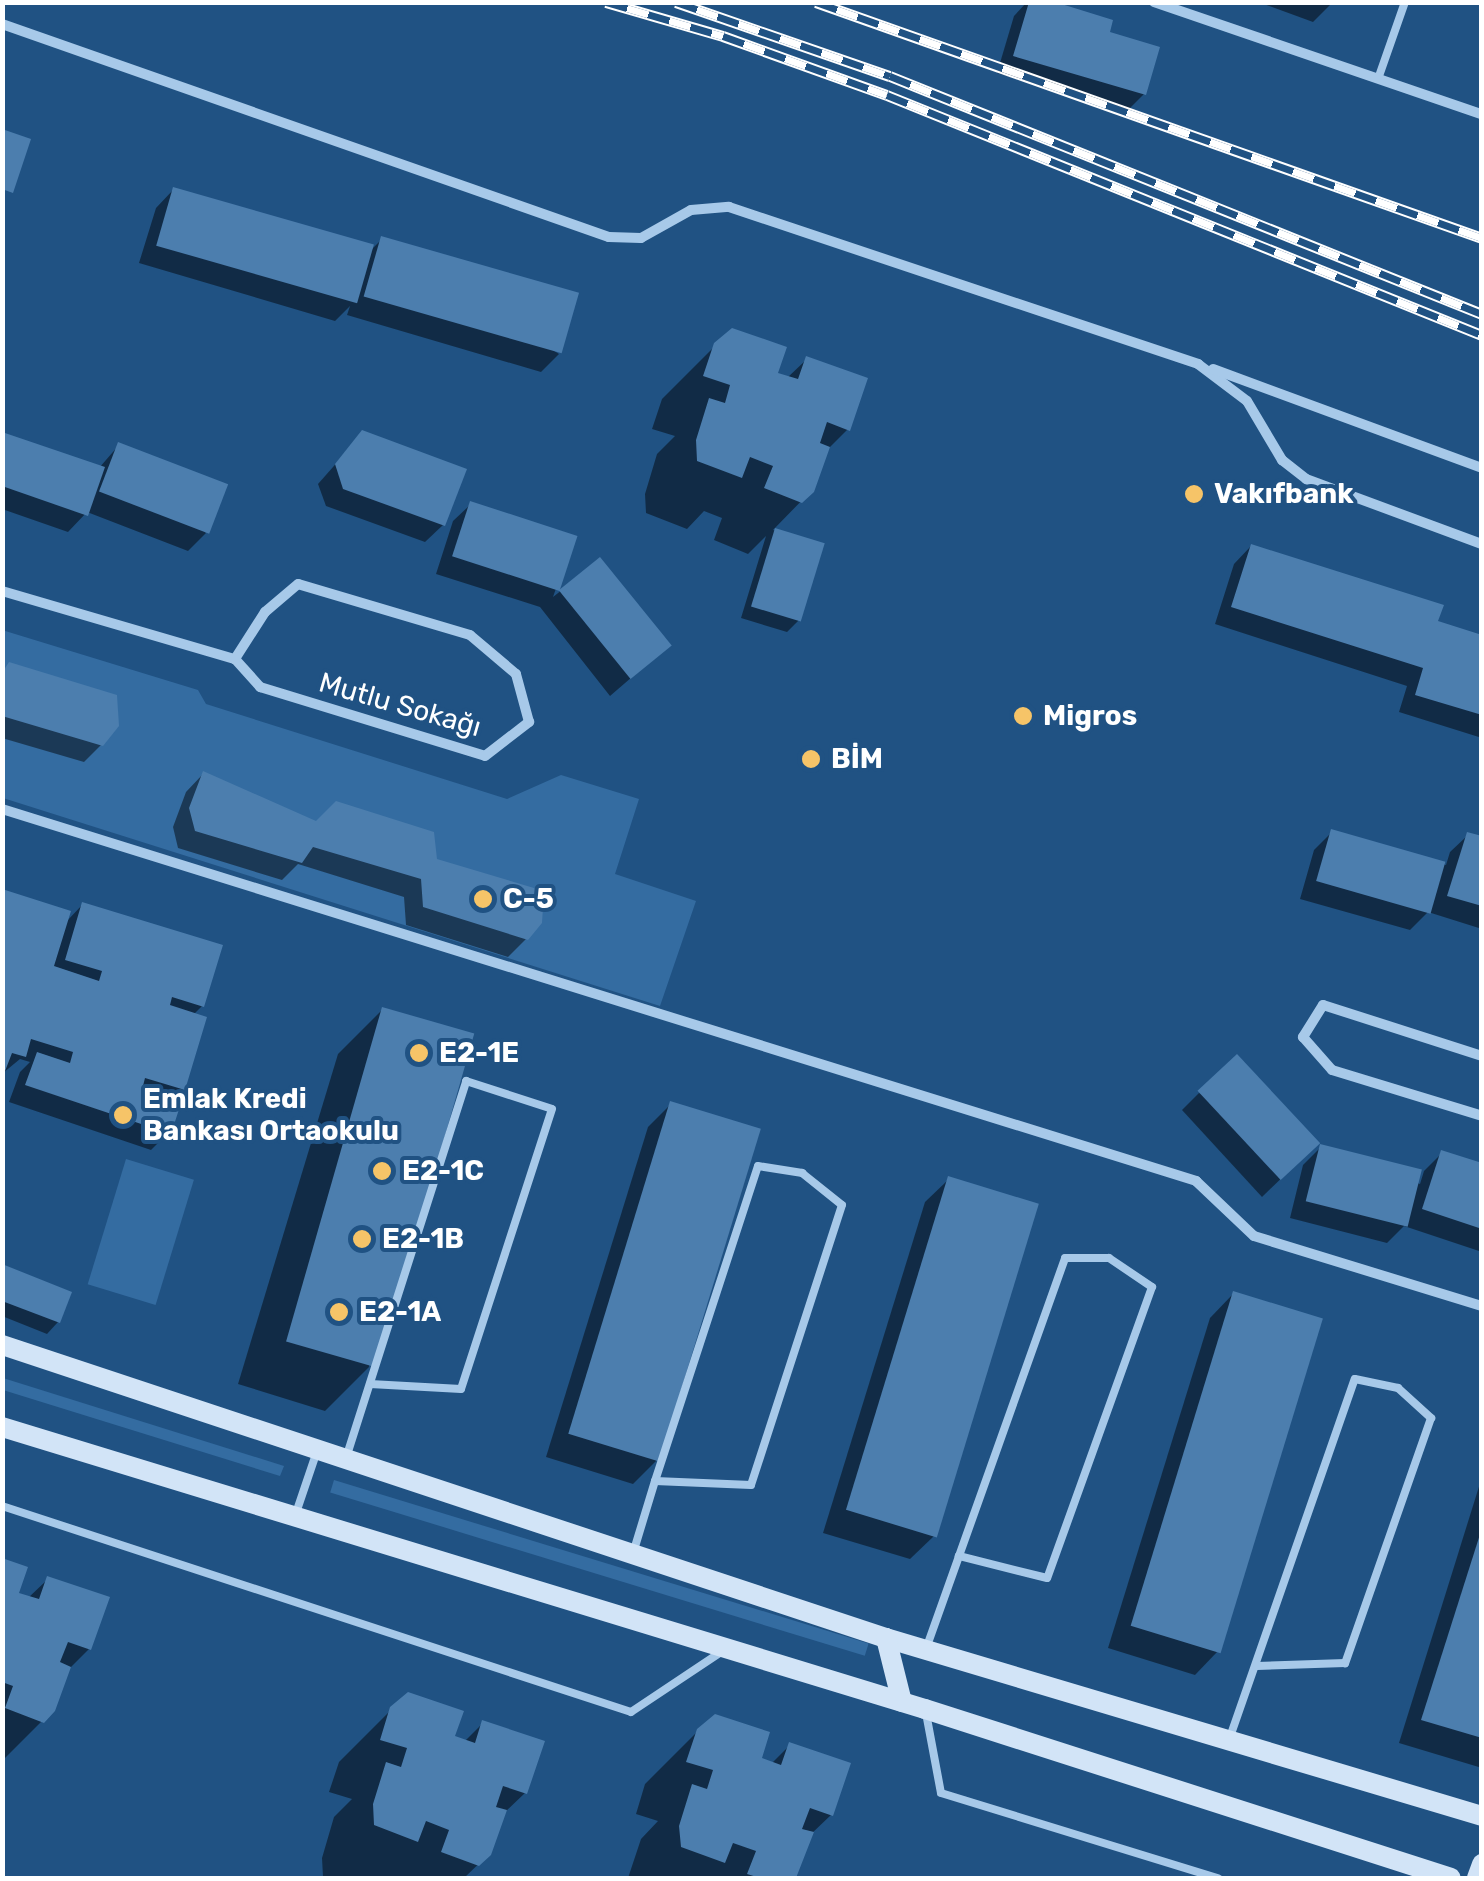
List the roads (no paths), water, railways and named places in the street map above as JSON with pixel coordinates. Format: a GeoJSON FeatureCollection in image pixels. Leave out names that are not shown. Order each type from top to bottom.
{"type":"FeatureCollection","features":[{"type":"Feature","properties":{"kind":"street"},"geometry":{"type":"LineString","coordinates":[[1154,2],[1482,114]]}},
{"type":"Feature","properties":{"kind":"street"},"geometry":{"type":"LineString","coordinates":[[2,24],[609,237],[642,238],[691,210],[729,207],[1198,364],[1482,468]]}},
{"type":"Feature","properties":{"kind":"street"},"geometry":{"type":"LineString","coordinates":[[1198,364],[1247,401],[1282,460],[1306,478],[1482,544]]}},
{"type":"Feature","properties":{"kind":"street","name":"Mutlu Sokağı"},"geometry":{"type":"LineString","coordinates":[[2,591],[235,659],[260,688],[484,756],[529,722],[516,674],[470,636],[298,584],[265,612],[235,659]]}},
{"type":"Feature","properties":{"kind":"street"},"geometry":{"type":"LineString","coordinates":[[2,808],[1196,1181],[1254,1236],[1482,1306]]}},
{"type":"Feature","properties":{"kind":"street"},"geometry":{"type":"LineString","coordinates":[[1482,1056],[1324,1005],[1304,1037],[1332,1070],[1482,1116]]}},
{"type":"Feature","properties":{"kind":"street"},"geometry":{"type":"LineString","coordinates":[[2,1345],[886,1638],[1482,1816]]}},
{"type":"Feature","properties":{"kind":"street"},"geometry":{"type":"LineString","coordinates":[[2,1427],[925,1709],[1451,1878]]}},
{"type":"Feature","properties":{"kind":"street"},"geometry":{"type":"LineString","coordinates":[[886,1638],[902,1702]]}},
{"type":"Feature","properties":{"kind":"street"},"geometry":{"type":"LineString","coordinates":[[1477,1878],[1482,1864]]}},
{"type":"Feature","properties":{"kind":"lane"},"geometry":{"type":"LineString","coordinates":[[1378,78],[1404,2]]}},
{"type":"Feature","properties":{"kind":"lane"},"geometry":{"type":"LineString","coordinates":[[345,1461],[466,1081],[552,1110],[461,1389],[370,1384]]}},
{"type":"Feature","properties":{"kind":"lane"},"geometry":{"type":"LineString","coordinates":[[633,1554],[655,1481],[758,1166],[802,1173],[842,1205],[751,1485],[655,1481]]}},
{"type":"Feature","properties":{"kind":"lane"},"geometry":{"type":"LineString","coordinates":[[926,1650],[959,1556],[1065,1258],[1108,1258],[1152,1287],[1047,1578],[959,1556]]}},
{"type":"Feature","properties":{"kind":"lane"},"geometry":{"type":"LineString","coordinates":[[1228,1741],[1356,1379],[1398,1388],[1431,1418],[1345,1663],[1257,1666]]}},
{"type":"Feature","properties":{"kind":"lane"},"geometry":{"type":"LineString","coordinates":[[296,1514],[316,1451]]}},
{"type":"Feature","properties":{"kind":"lane"},"geometry":{"type":"LineString","coordinates":[[2,1506],[632,1712],[724,1650]]}},
{"type":"Feature","properties":{"kind":"lane"},"geometry":{"type":"LineString","coordinates":[[925,1709],[941,1793],[1218,1878]]}},
{"type":"Feature","properties":{"kind":"railway"},"geometry":{"type":"LineString","coordinates":[[606,2],[723,36],[887,95],[1482,335]]}},
{"type":"Feature","properties":{"kind":"railway"},"geometry":{"type":"LineString","coordinates":[[676,2],[890,76],[1482,314]]}},
{"type":"Feature","properties":{"kind":"railway"},"geometry":{"type":"LineString","coordinates":[[816,2],[1482,238]]}},
{"type":"Feature","properties":{"kind":"place","name":"Vakıfbank"},"geometry":{"type":"Point","coordinates":[1194,494]}},
{"type":"Feature","properties":{"kind":"place","name":"Migros"},"geometry":{"type":"Point","coordinates":[1023,716]}},
{"type":"Feature","properties":{"kind":"place","name":"BİM"},"geometry":{"type":"Point","coordinates":[811,759]}},
{"type":"Feature","properties":{"kind":"place","name":"C-5"},"geometry":{"type":"Point","coordinates":[483,899]}},
{"type":"Feature","properties":{"kind":"place","name":"E2-1E"},"geometry":{"type":"Point","coordinates":[419,1053]}},
{"type":"Feature","properties":{"kind":"place","name":"Emlak Kredi Bankası Ortaokulu"},"geometry":{"type":"Point","coordinates":[123,1115]}},
{"type":"Feature","properties":{"kind":"place","name":"E2-1C"},"geometry":{"type":"Point","coordinates":[382,1171]}},
{"type":"Feature","properties":{"kind":"place","name":"E2-1B"},"geometry":{"type":"Point","coordinates":[362,1239]}},
{"type":"Feature","properties":{"kind":"place","name":"E2-1A"},"geometry":{"type":"Point","coordinates":[339,1312]}}]}
